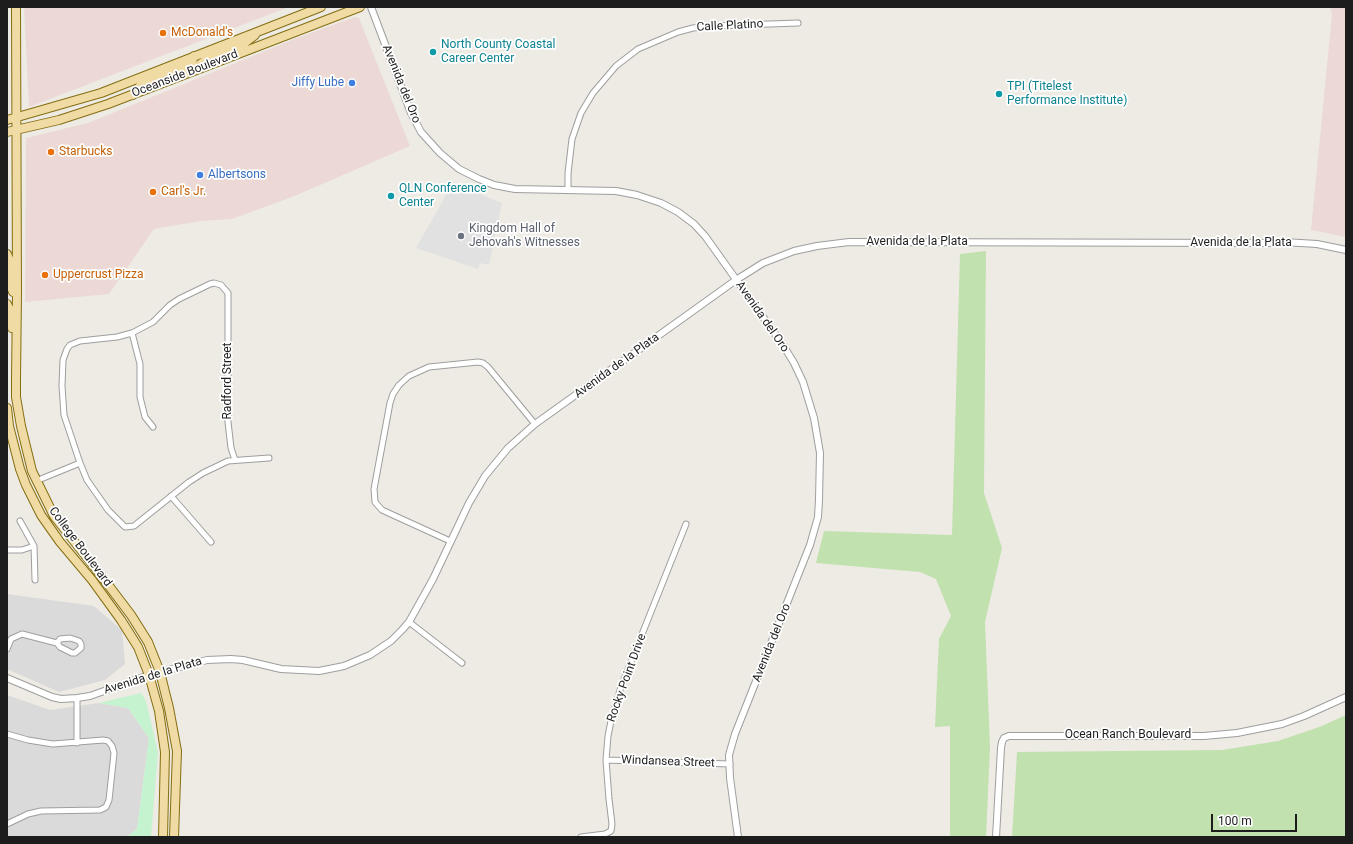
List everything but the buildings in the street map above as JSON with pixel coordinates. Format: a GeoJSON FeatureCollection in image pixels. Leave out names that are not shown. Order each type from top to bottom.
{"type":"FeatureCollection","features":[{"type":"Feature","properties":{"kind":"main road","name":"College Boulevard"},"geometry":{"type":"LineString","coordinates":[[16,7],[16,397],[21,426],[26,450],[36,481],[54,516],[131,615],[148,642],[160,672],[169,708],[177,751],[174,837]]}},
{"type":"Feature","properties":{"kind":"main road","name":"Oceanside Boulevard"},"geometry":{"type":"LineString","coordinates":[[7,120],[101,93],[321,7]]}},
{"type":"Feature","properties":{"kind":"main road","name":"Oceanside Boulevard"},"geometry":{"type":"LineString","coordinates":[[7,132],[17,131],[60,120],[108,104],[360,7]]}},
{"type":"Feature","properties":{"kind":"main road"},"geometry":{"type":"LineString","coordinates":[[197,70],[203,62],[209,58],[242,45],[262,29]]}},
{"type":"Feature","properties":{"kind":"main road"},"geometry":{"type":"LineString","coordinates":[[132,95],[145,83],[191,65],[194,56]]}},
{"type":"Feature","properties":{"kind":"main road"},"geometry":{"type":"LineString","coordinates":[[7,254],[10,261],[11,287],[13,292],[17,293]]}},
{"type":"Feature","properties":{"kind":"main road"},"geometry":{"type":"LineString","coordinates":[[7,304],[10,310],[12,356],[16,374]]}},
{"type":"Feature","properties":{"kind":"main road","name":"College Boulevard"},"geometry":{"type":"LineString","coordinates":[[7,408],[9,426],[20,469],[41,516],[60,542],[92,580],[121,620],[138,647],[149,675],[158,710],[166,752],[163,837]]}},
{"type":"Feature","properties":{"kind":"main road"},"geometry":{"type":"LineString","coordinates":[[15,447],[20,454],[26,472],[32,480],[36,481]]}},
{"type":"Feature","properties":{"kind":"main road"},"geometry":{"type":"LineString","coordinates":[[26,485],[36,491],[50,515],[54,516]]}},
{"type":"Feature","properties":{"kind":"street","name":"Avenida del Oro"},"geometry":{"type":"LineString","coordinates":[[370,7],[411,113],[421,132],[440,153],[458,169],[494,185],[515,189],[616,191],[637,195],[667,206],[678,212],[698,228],[705,236],[783,345],[803,382],[814,418],[820,453],[818,517],[810,545],[735,734],[730,755],[730,778],[738,837]]}},
{"type":"Feature","properties":{"kind":"street","name":"Calle Platino"},"geometry":{"type":"LineString","coordinates":[[568,190],[568,173],[572,139],[581,113],[593,93],[616,66],[638,49],[678,32],[692,28],[798,23]]}},
{"type":"Feature","properties":{"kind":"street","name":"Avenida de la Plata"},"geometry":{"type":"LineString","coordinates":[[7,678],[52,697],[61,699],[77,698],[90,696],[149,675],[193,662],[215,659],[231,659],[243,660],[281,669],[320,671],[344,666],[370,655],[391,640],[409,622],[433,579],[469,503],[485,476],[508,448],[535,424],[736,280],[763,263],[783,255],[817,246],[849,242],[1284,242],[1317,244],[1346,250]]}},
{"type":"Feature","properties":{"kind":"street","name":"Radford Street"},"geometry":{"type":"LineString","coordinates":[[132,333],[153,322],[170,305],[179,299],[214,283],[225,288],[228,293],[228,422],[231,448],[235,460]]}},
{"type":"Feature","properties":{"kind":"street"},"geometry":{"type":"LineString","coordinates":[[153,427],[145,417],[140,396],[140,364],[132,333],[117,337],[80,341],[70,345],[63,360],[62,386],[64,415],[87,480],[108,510],[125,527],[134,526],[171,496],[203,473],[228,461],[269,458]]}},
{"type":"Feature","properties":{"kind":"street"},"geometry":{"type":"LineString","coordinates":[[450,541],[382,510],[375,502],[374,489],[390,404],[393,394],[399,385],[409,376],[429,367],[478,362],[483,363],[535,424]]}},
{"type":"Feature","properties":{"kind":"street"},"geometry":{"type":"LineString","coordinates":[[36,481],[80,463]]}},
{"type":"Feature","properties":{"kind":"street"},"geometry":{"type":"LineString","coordinates":[[171,496],[210,542]]}},
{"type":"Feature","properties":{"kind":"street"},"geometry":{"type":"LineString","coordinates":[[20,521],[34,546],[35,580]]}},
{"type":"Feature","properties":{"kind":"street","name":"Rocky Point Drive"},"geometry":{"type":"LineString","coordinates":[[581,837],[605,834],[611,831],[612,824],[606,760],[608,736],[617,700],[686,524]]}},
{"type":"Feature","properties":{"kind":"street"},"geometry":{"type":"LineString","coordinates":[[7,550],[22,550],[34,546]]}},
{"type":"Feature","properties":{"kind":"street"},"geometry":{"type":"LineString","coordinates":[[409,622],[462,663]]}},
{"type":"Feature","properties":{"kind":"street"},"geometry":{"type":"LineString","coordinates":[[7,649],[11,639],[22,634],[57,642]]}},
{"type":"Feature","properties":{"kind":"street","name":"Ocean Ranch Boulevard"},"geometry":{"type":"LineString","coordinates":[[996,837],[1001,748],[1004,738],[1009,736],[1204,736],[1237,733],[1289,721],[1329,706],[1346,697]]}},
{"type":"Feature","properties":{"kind":"street"},"geometry":{"type":"LineString","coordinates":[[77,698],[77,743]]}},
{"type":"Feature","properties":{"kind":"street"},"geometry":{"type":"LineString","coordinates":[[7,734],[28,740],[53,744],[103,740],[108,741],[112,746],[114,753],[109,800],[106,807],[100,810],[41,811],[28,814],[7,824]]}},
{"type":"Feature","properties":{"kind":"street","name":"Windansea Street"},"geometry":{"type":"LineString","coordinates":[[606,760],[730,764]]}},
{"type":"Feature","properties":{"kind":"shaded area"},"geometry":{"type":"Polygon","coordinates":[[[24,7],[289,7],[29,107],[24,7]]]}},
{"type":"Feature","properties":{"kind":"shaded area"},"geometry":{"type":"Polygon","coordinates":[[[1330,7],[1346,7],[1346,237],[1311,230],[1332,14],[1330,7]]]}},
{"type":"Feature","properties":{"kind":"shaded area"},"geometry":{"type":"Polygon","coordinates":[[[355,17],[359,18],[410,146],[297,195],[232,219],[201,221],[154,229],[109,294],[25,302],[26,138],[88,123],[297,38],[355,17]]]}},
{"type":"Feature","properties":{"kind":"shaded area"},"geometry":{"type":"Polygon","coordinates":[[[453,183],[502,203],[489,265],[480,263],[478,269],[416,248],[453,183]]]}},
{"type":"Feature","properties":{"kind":"shaded area"},"geometry":{"type":"Polygon","coordinates":[[[7,594],[94,606],[122,630],[125,664],[105,680],[59,692],[7,669],[7,594]]]}},
{"type":"Feature","properties":{"kind":"shaded area"},"geometry":{"type":"Polygon","coordinates":[[[7,695],[50,710],[99,703],[128,708],[149,738],[137,829],[127,837],[7,837],[7,695]]]}},
{"type":"Feature","properties":{"kind":"green space"},"geometry":{"type":"Polygon","coordinates":[[[986,251],[984,493],[1002,548],[985,622],[990,748],[986,837],[950,837],[950,726],[935,727],[939,639],[951,616],[936,579],[920,572],[816,563],[824,531],[952,535],[960,254],[986,251]]]}},
{"type":"Feature","properties":{"kind":"green space"},"geometry":{"type":"Polygon","coordinates":[[[141,693],[146,701],[158,752],[151,837],[127,837],[137,829],[149,738],[128,708],[99,703],[141,693]]]}},
{"type":"Feature","properties":{"kind":"green space"},"geometry":{"type":"Polygon","coordinates":[[[1346,715],[1346,837],[1012,837],[1017,752],[1222,750],[1278,741],[1322,726],[1346,715]]]}},
{"type":"Feature","properties":{"kind":"place","name":"McDonald's"},"geometry":{"type":"Point","coordinates":[163,33]}},
{"type":"Feature","properties":{"kind":"place","name":"North County Coastal Career Center"},"geometry":{"type":"Point","coordinates":[433,52]}},
{"type":"Feature","properties":{"kind":"place","name":"Jiffy Lube"},"geometry":{"type":"Point","coordinates":[352,83]}},
{"type":"Feature","properties":{"kind":"place","name":"TPI (Titelest Performance Institute)"},"geometry":{"type":"Point","coordinates":[999,94]}},
{"type":"Feature","properties":{"kind":"place","name":"Starbucks"},"geometry":{"type":"Point","coordinates":[51,152]}},
{"type":"Feature","properties":{"kind":"place","name":"Albertsons"},"geometry":{"type":"Point","coordinates":[200,175]}},
{"type":"Feature","properties":{"kind":"place","name":"Carl's Jr."},"geometry":{"type":"Point","coordinates":[153,192]}},
{"type":"Feature","properties":{"kind":"place","name":"QLN Conference Center"},"geometry":{"type":"Point","coordinates":[391,196]}},
{"type":"Feature","properties":{"kind":"place","name":"Kingdom Hall of Jehovah's Witnesses"},"geometry":{"type":"Point","coordinates":[461,236]}},
{"type":"Feature","properties":{"kind":"place","name":"Uppercrust Pizza"},"geometry":{"type":"Point","coordinates":[45,275]}}]}
